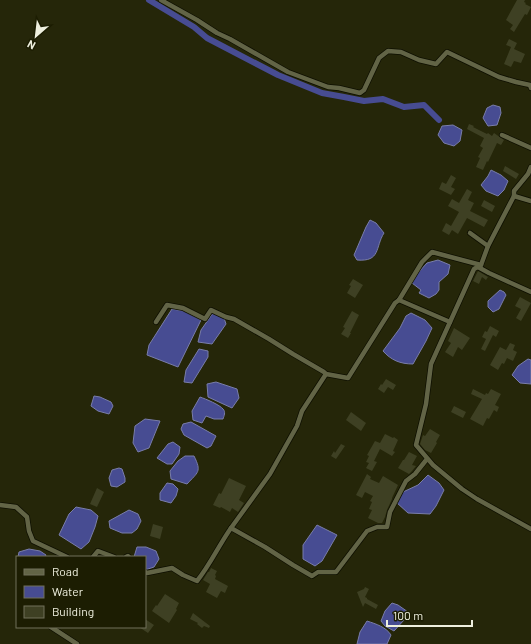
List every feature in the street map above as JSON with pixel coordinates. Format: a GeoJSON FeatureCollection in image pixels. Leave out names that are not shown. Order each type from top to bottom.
{"type":"FeatureCollection","features":[{"type":"Feature","properties":{"kind":"street"},"geometry":{"type":"LineString","coordinates":[[161,0],[288,72],[328,87],[360,93],[364,90],[379,58],[388,51],[401,52],[419,60],[436,64],[447,52],[498,77],[531,85]]}},
{"type":"Feature","properties":{"kind":"street"},"geometry":{"type":"LineString","coordinates":[[502,135],[531,148]]}},
{"type":"Feature","properties":{"kind":"street"},"geometry":{"type":"LineString","coordinates":[[531,167],[528,174],[514,191],[514,196],[488,246],[480,266],[474,269],[431,364],[426,404],[416,445],[433,465],[462,489],[531,529]]}},
{"type":"Feature","properties":{"kind":"street"},"geometry":{"type":"LineString","coordinates":[[514,196],[531,201]]}},
{"type":"Feature","properties":{"kind":"street"},"geometry":{"type":"LineString","coordinates":[[470,233],[488,246]]}},
{"type":"Feature","properties":{"kind":"street"},"geometry":{"type":"LineString","coordinates":[[156,322],[167,305],[183,308],[205,319],[211,310],[234,319],[326,374],[348,378],[422,262],[432,252],[480,266],[531,292]]}},
{"type":"Feature","properties":{"kind":"street"},"geometry":{"type":"LineString","coordinates":[[399,300],[450,322]]}},
{"type":"Feature","properties":{"kind":"street"},"geometry":{"type":"LineString","coordinates":[[146,573],[172,568],[197,581],[206,570],[223,539],[270,474],[297,426],[302,411],[326,374]]}},
{"type":"Feature","properties":{"kind":"street"},"geometry":{"type":"LineString","coordinates":[[231,528],[242,533],[312,576],[318,572],[336,572],[367,531],[376,527],[387,527],[390,512],[406,481],[415,474],[427,459]]}},
{"type":"Feature","properties":{"kind":"street"},"geometry":{"type":"LineString","coordinates":[[0,504],[16,507],[27,517],[29,530],[33,541],[65,556]]}},
{"type":"Feature","properties":{"kind":"street"},"geometry":{"type":"LineString","coordinates":[[94,556],[98,551],[111,556]]}},
{"type":"Feature","properties":{"kind":"street"},"geometry":{"type":"LineString","coordinates":[[53,628],[77,644]]}},
{"type":"Feature","properties":{"kind":"water"},"geometry":{"type":"Polygon","coordinates":[[[493,105],[500,107],[501,113],[497,125],[488,126],[483,118],[487,108],[493,105]]]}},
{"type":"Feature","properties":{"kind":"water"},"geometry":{"type":"Polygon","coordinates":[[[453,125],[462,130],[460,141],[454,146],[444,143],[438,135],[442,126],[453,125]]]}},
{"type":"Feature","properties":{"kind":"water"},"geometry":{"type":"Polygon","coordinates":[[[491,170],[501,175],[508,181],[504,190],[498,196],[486,191],[481,185],[491,170]]]}},
{"type":"Feature","properties":{"kind":"water"},"geometry":{"type":"Polygon","coordinates":[[[370,220],[376,223],[384,233],[374,256],[370,259],[357,260],[354,255],[370,220]]]}},
{"type":"Feature","properties":{"kind":"water"},"geometry":{"type":"Polygon","coordinates":[[[438,260],[450,265],[448,274],[439,282],[439,290],[436,294],[429,298],[419,293],[421,290],[412,283],[417,274],[427,263],[438,260]]]}},
{"type":"Feature","properties":{"kind":"water"},"geometry":{"type":"Polygon","coordinates":[[[500,290],[506,295],[499,309],[493,312],[488,307],[488,301],[500,290]]]}},
{"type":"Feature","properties":{"kind":"water"},"geometry":{"type":"Polygon","coordinates":[[[172,309],[184,311],[201,320],[178,367],[147,355],[149,345],[172,309]]]}},
{"type":"Feature","properties":{"kind":"water"},"geometry":{"type":"Polygon","coordinates":[[[213,313],[224,318],[226,324],[212,344],[198,342],[201,330],[213,313]]]}},
{"type":"Feature","properties":{"kind":"water"},"geometry":{"type":"Polygon","coordinates":[[[411,313],[425,320],[432,328],[413,364],[396,361],[383,351],[400,328],[406,316],[411,313]]]}},
{"type":"Feature","properties":{"kind":"water"},"geometry":{"type":"Polygon","coordinates":[[[199,349],[208,351],[208,357],[192,383],[184,382],[186,370],[199,349]]]}},
{"type":"Feature","properties":{"kind":"water"},"geometry":{"type":"Polygon","coordinates":[[[528,359],[531,360],[531,384],[520,383],[512,375],[518,366],[528,359]]]}},
{"type":"Feature","properties":{"kind":"water"},"geometry":{"type":"Polygon","coordinates":[[[216,382],[237,389],[239,398],[232,408],[208,397],[207,384],[216,382]]]}},
{"type":"Feature","properties":{"kind":"water"},"geometry":{"type":"Polygon","coordinates":[[[94,396],[111,402],[113,406],[109,414],[98,411],[91,406],[94,396]]]}},
{"type":"Feature","properties":{"kind":"water"},"geometry":{"type":"Polygon","coordinates":[[[200,397],[221,407],[224,410],[223,419],[214,419],[206,416],[202,423],[193,420],[192,411],[200,397]]]}},
{"type":"Feature","properties":{"kind":"water"},"geometry":{"type":"Polygon","coordinates":[[[145,419],[160,421],[149,448],[138,452],[133,443],[135,426],[145,419]]]}},
{"type":"Feature","properties":{"kind":"water"},"geometry":{"type":"Polygon","coordinates":[[[191,422],[216,436],[211,446],[207,448],[184,435],[181,429],[183,424],[191,422]]]}},
{"type":"Feature","properties":{"kind":"water"},"geometry":{"type":"Polygon","coordinates":[[[173,442],[180,447],[179,454],[172,464],[167,464],[157,458],[168,444],[173,442]]]}},
{"type":"Feature","properties":{"kind":"water"},"geometry":{"type":"Polygon","coordinates":[[[185,456],[194,456],[198,465],[198,472],[187,484],[171,479],[170,471],[178,461],[185,456]]]}},
{"type":"Feature","properties":{"kind":"water"},"geometry":{"type":"Polygon","coordinates":[[[119,468],[122,469],[125,482],[117,487],[111,486],[109,478],[112,470],[119,468]]]}},
{"type":"Feature","properties":{"kind":"water"},"geometry":{"type":"Polygon","coordinates":[[[428,475],[439,483],[444,490],[436,506],[430,514],[408,513],[396,502],[403,492],[418,485],[428,475]]]}},
{"type":"Feature","properties":{"kind":"water"},"geometry":{"type":"Polygon","coordinates":[[[167,483],[173,484],[178,489],[176,496],[171,503],[160,500],[160,493],[167,483]]]}},
{"type":"Feature","properties":{"kind":"water"},"geometry":{"type":"Polygon","coordinates":[[[76,507],[91,510],[98,516],[89,542],[81,549],[59,535],[69,514],[76,507]]]}},
{"type":"Feature","properties":{"kind":"water"},"geometry":{"type":"Polygon","coordinates":[[[129,510],[138,514],[141,521],[137,529],[132,533],[122,533],[110,528],[109,521],[129,510]]]}},
{"type":"Feature","properties":{"kind":"water"},"geometry":{"type":"Polygon","coordinates":[[[317,525],[337,535],[322,561],[315,566],[303,559],[303,545],[317,525]]]}},
{"type":"Feature","properties":{"kind":"water"},"geometry":{"type":"Polygon","coordinates":[[[137,547],[146,547],[156,551],[159,559],[154,567],[146,570],[146,556],[134,556],[137,547]]]}},
{"type":"Feature","properties":{"kind":"water"},"geometry":{"type":"Polygon","coordinates":[[[29,549],[40,551],[46,555],[18,556],[19,552],[29,549]]]}},
{"type":"Feature","properties":{"kind":"water"},"geometry":{"type":"Polygon","coordinates":[[[392,603],[408,612],[404,620],[394,631],[385,626],[381,621],[385,611],[392,603]]]}},
{"type":"Feature","properties":{"kind":"water"},"geometry":{"type":"Polygon","coordinates":[[[367,621],[380,626],[389,632],[391,635],[387,644],[357,644],[360,632],[367,621]]]}},
{"type":"Feature","properties":{"kind":"building"},"geometry":{"type":"Polygon","coordinates":[[[517,0],[525,0],[525,4],[531,7],[514,32],[510,29],[513,25],[506,20],[517,0]]]}},
{"type":"Feature","properties":{"kind":"building"},"geometry":{"type":"Polygon","coordinates":[[[509,39],[517,43],[514,49],[525,54],[521,63],[514,61],[511,67],[504,64],[511,47],[506,45],[509,39]]]}},
{"type":"Feature","properties":{"kind":"building"},"geometry":{"type":"Polygon","coordinates":[[[469,124],[492,136],[494,133],[504,140],[501,145],[497,143],[483,170],[476,167],[480,158],[478,157],[483,148],[480,146],[484,138],[467,129],[469,124]]]}},
{"type":"Feature","properties":{"kind":"building"},"geometry":{"type":"Polygon","coordinates":[[[505,166],[519,174],[516,179],[503,171],[505,166]]]}},
{"type":"Feature","properties":{"kind":"building"},"geometry":{"type":"Polygon","coordinates":[[[451,175],[456,178],[451,187],[455,189],[451,195],[439,189],[442,182],[446,184],[451,175]]]}},
{"type":"Feature","properties":{"kind":"building"},"geometry":{"type":"Polygon","coordinates":[[[467,189],[472,192],[468,200],[474,203],[470,211],[488,220],[484,227],[467,218],[458,234],[452,230],[449,235],[442,231],[446,223],[451,226],[459,212],[448,206],[452,199],[459,203],[467,189]]]}},
{"type":"Feature","properties":{"kind":"building"},"geometry":{"type":"Polygon","coordinates":[[[484,200],[495,206],[492,212],[481,206],[484,200]]]}},
{"type":"Feature","properties":{"kind":"building"},"geometry":{"type":"Polygon","coordinates":[[[478,271],[488,277],[486,280],[482,277],[479,284],[473,281],[478,271]]]}},
{"type":"Feature","properties":{"kind":"building"},"geometry":{"type":"Polygon","coordinates":[[[353,279],[363,285],[355,298],[347,293],[351,286],[349,285],[353,279]]]}},
{"type":"Feature","properties":{"kind":"building"},"geometry":{"type":"Polygon","coordinates":[[[520,297],[531,303],[521,321],[516,318],[521,309],[515,306],[520,297]]]}},
{"type":"Feature","properties":{"kind":"building"},"geometry":{"type":"Polygon","coordinates":[[[352,311],[359,315],[348,338],[341,334],[345,328],[343,327],[352,311]]]}},
{"type":"Feature","properties":{"kind":"building"},"geometry":{"type":"Polygon","coordinates":[[[490,326],[499,331],[496,337],[493,335],[485,351],[481,349],[486,339],[482,337],[490,326]]]}},
{"type":"Feature","properties":{"kind":"building"},"geometry":{"type":"Polygon","coordinates":[[[454,328],[470,338],[462,350],[458,347],[453,357],[445,352],[451,343],[448,341],[454,328]]]}},
{"type":"Feature","properties":{"kind":"building"},"geometry":{"type":"Polygon","coordinates":[[[510,343],[515,345],[513,350],[517,352],[513,361],[507,358],[498,370],[490,365],[500,347],[506,350],[510,343]]]}},
{"type":"Feature","properties":{"kind":"building"},"geometry":{"type":"Polygon","coordinates":[[[386,379],[396,385],[393,390],[388,387],[384,393],[378,389],[386,379]]]}},
{"type":"Feature","properties":{"kind":"building"},"geometry":{"type":"Polygon","coordinates":[[[473,389],[485,395],[486,393],[488,394],[491,389],[501,394],[495,405],[499,407],[497,412],[494,410],[489,419],[487,418],[483,426],[470,419],[482,399],[471,394],[473,389]]]}},
{"type":"Feature","properties":{"kind":"building"},"geometry":{"type":"Polygon","coordinates":[[[454,406],[466,412],[463,418],[451,412],[454,406]]]}},
{"type":"Feature","properties":{"kind":"building"},"geometry":{"type":"Polygon","coordinates":[[[351,412],[366,423],[361,431],[346,420],[351,412]]]}},
{"type":"Feature","properties":{"kind":"building"},"geometry":{"type":"Polygon","coordinates":[[[430,429],[440,435],[431,453],[425,450],[420,444],[423,435],[425,436],[430,429]]]}},
{"type":"Feature","properties":{"kind":"building"},"geometry":{"type":"Polygon","coordinates":[[[385,434],[398,440],[393,451],[395,452],[392,456],[380,449],[374,461],[377,462],[372,471],[366,468],[369,463],[366,462],[369,456],[367,455],[375,441],[380,443],[385,434]]]}},
{"type":"Feature","properties":{"kind":"building"},"geometry":{"type":"Polygon","coordinates":[[[341,444],[345,446],[336,459],[331,456],[341,444]]]}},
{"type":"Feature","properties":{"kind":"building"},"geometry":{"type":"Polygon","coordinates":[[[409,452],[417,456],[412,465],[416,466],[409,474],[398,468],[409,452]]]}},
{"type":"Feature","properties":{"kind":"building"},"geometry":{"type":"Polygon","coordinates":[[[367,474],[371,477],[370,479],[379,483],[383,476],[398,485],[382,523],[378,523],[368,518],[372,510],[369,509],[372,502],[370,501],[373,496],[365,492],[362,498],[356,495],[367,474]]]}},
{"type":"Feature","properties":{"kind":"building"},"geometry":{"type":"Polygon","coordinates":[[[229,478],[246,486],[239,500],[244,503],[238,512],[232,508],[230,512],[213,505],[219,493],[221,494],[229,478]]]}},
{"type":"Feature","properties":{"kind":"building"},"geometry":{"type":"Polygon","coordinates":[[[97,488],[104,492],[97,507],[90,504],[97,488]]]}},
{"type":"Feature","properties":{"kind":"building"},"geometry":{"type":"Polygon","coordinates":[[[153,524],[163,527],[160,539],[150,536],[153,524]]]}},
{"type":"Feature","properties":{"kind":"building"},"geometry":{"type":"Polygon","coordinates":[[[211,568],[217,571],[215,579],[228,586],[225,593],[221,591],[217,598],[206,592],[210,584],[203,580],[211,568]]]}},
{"type":"Feature","properties":{"kind":"building"},"geometry":{"type":"Polygon","coordinates":[[[365,587],[369,589],[365,597],[378,605],[376,609],[365,603],[363,607],[357,592],[365,587]]]}},
{"type":"Feature","properties":{"kind":"building"},"geometry":{"type":"Polygon","coordinates":[[[165,594],[179,603],[176,609],[177,610],[169,623],[152,611],[165,594]]]}},
{"type":"Feature","properties":{"kind":"building"},"geometry":{"type":"Polygon","coordinates":[[[193,613],[210,626],[209,628],[204,626],[202,628],[197,624],[198,623],[190,619],[193,613]]]}},
{"type":"Feature","properties":{"kind":"building"},"geometry":{"type":"Polygon","coordinates":[[[146,620],[154,625],[148,633],[140,628],[146,628],[146,620]]]}},
{"type":"Feature","properties":{"kind":"waterway"},"geometry":{"type":"LineString","coordinates":[[149,0],[194,27],[207,38],[278,75],[322,93],[364,101],[383,99],[404,107],[424,105],[439,120]]}}]}
